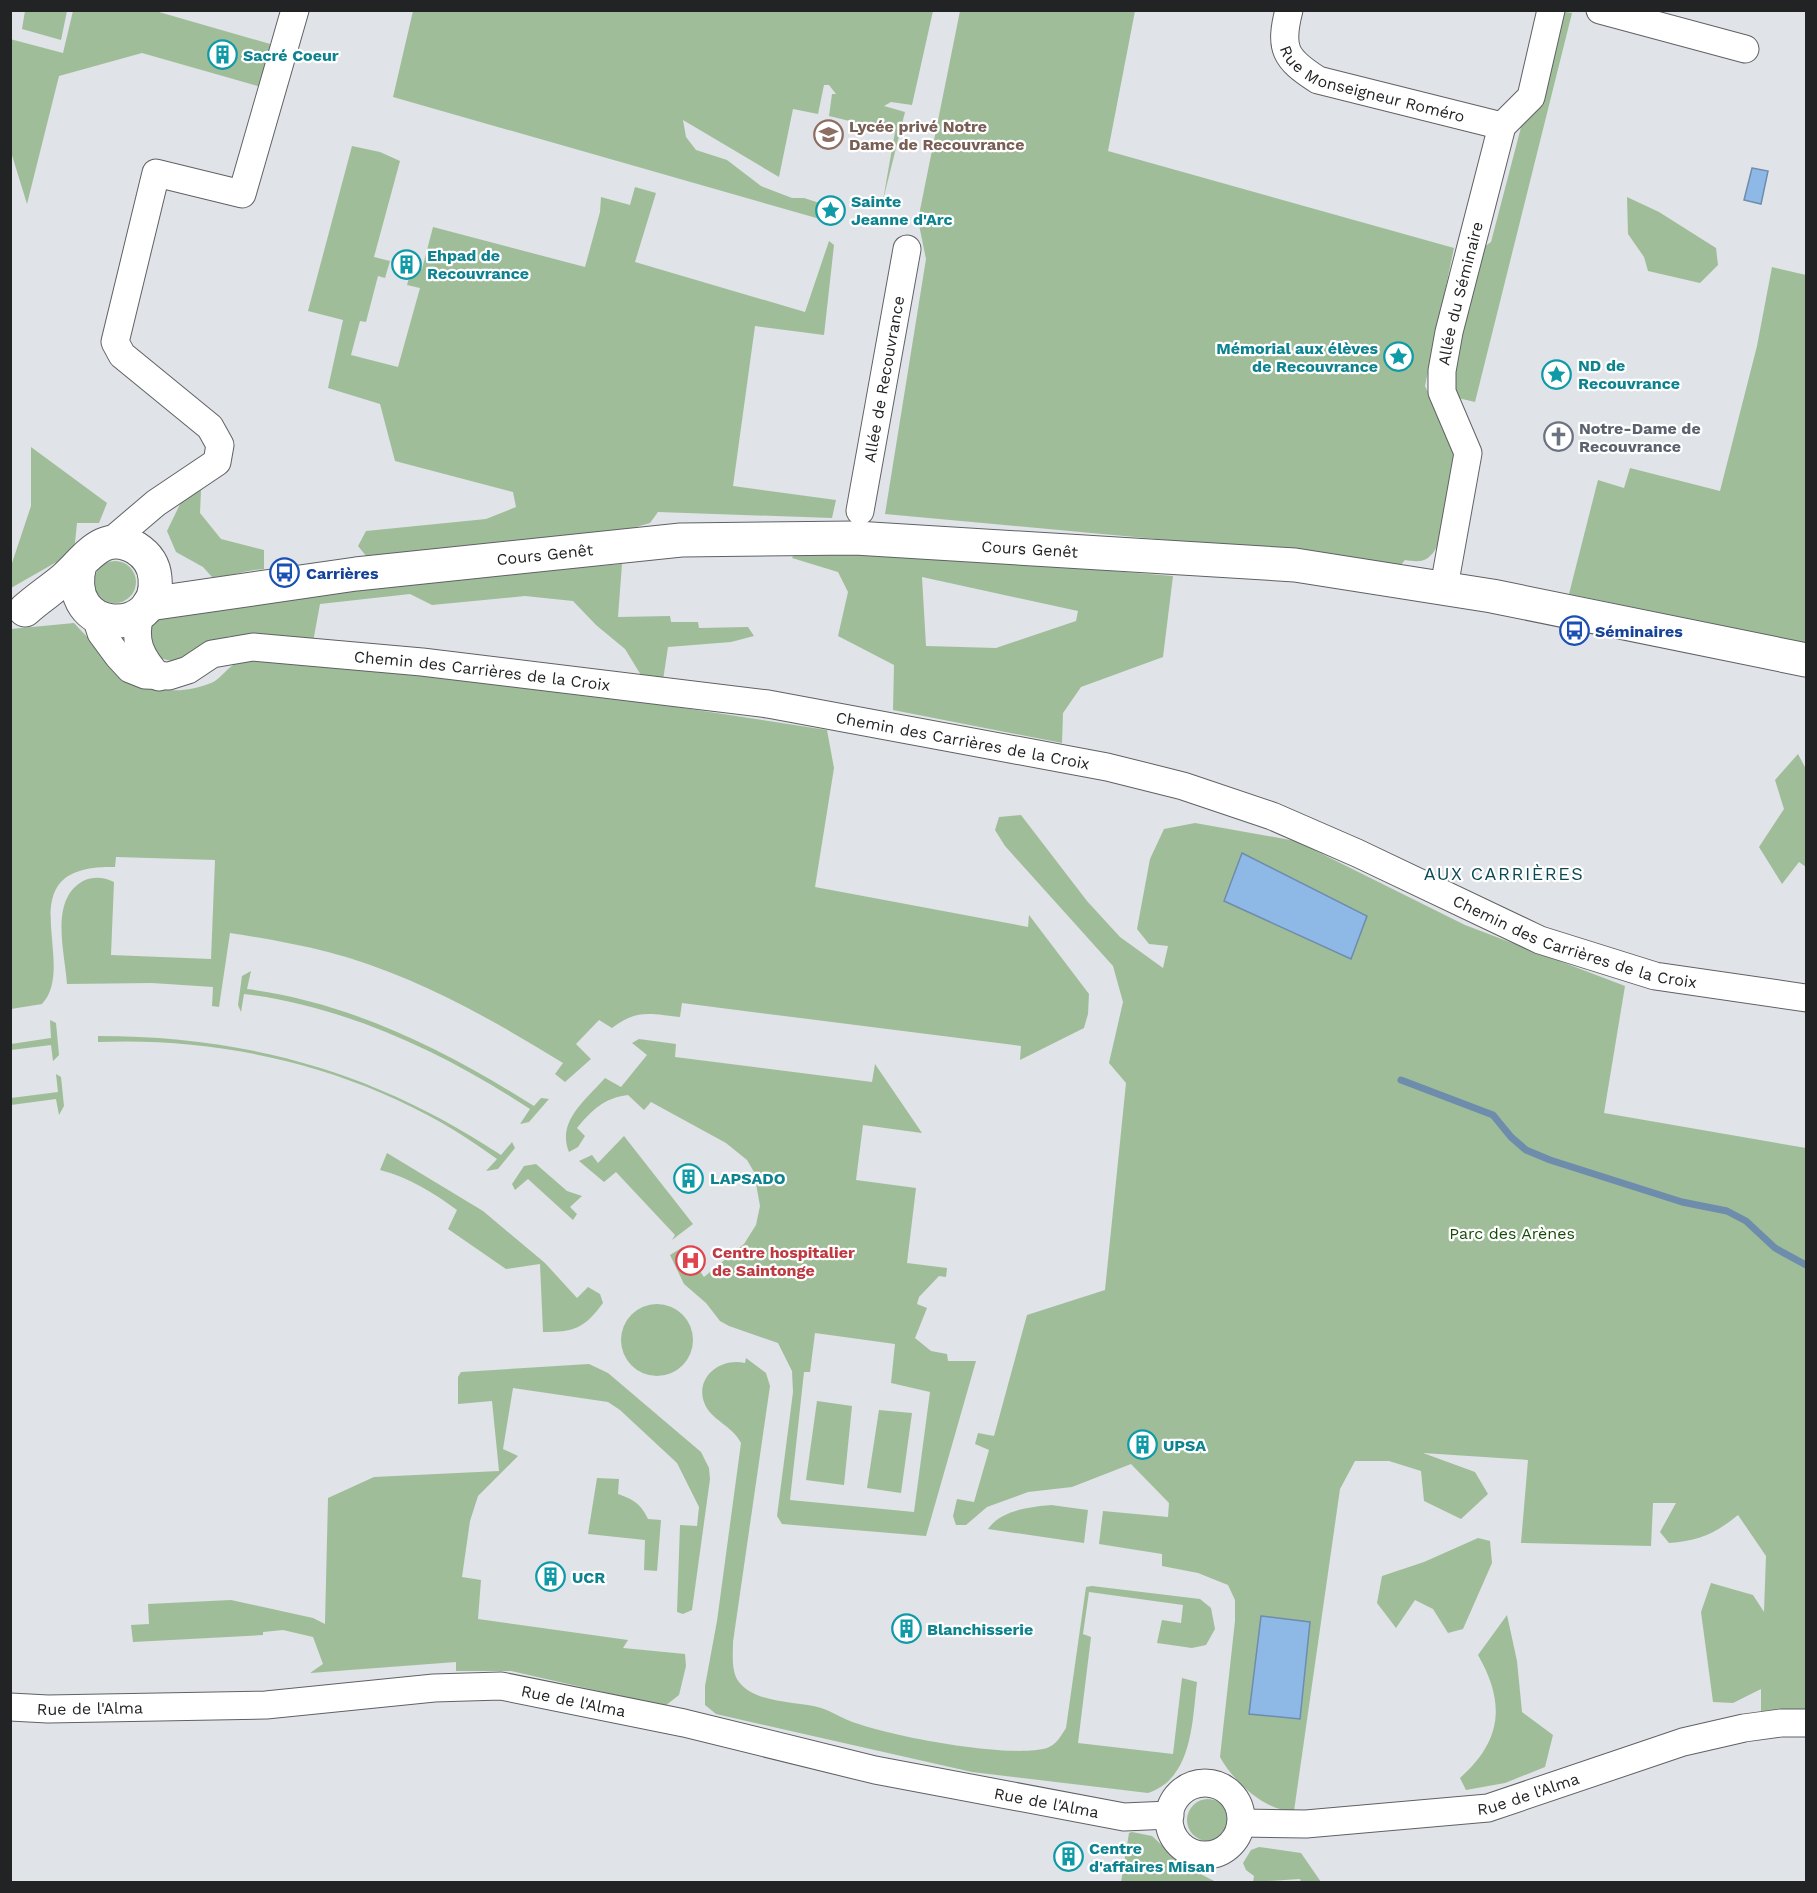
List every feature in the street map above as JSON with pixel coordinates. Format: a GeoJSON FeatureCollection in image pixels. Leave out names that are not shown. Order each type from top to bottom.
{"type":"FeatureCollection","features":[{"type":"Feature","properties":{"kind":"main road","name":"Cours Genêt"},"geometry":{"type":"LineString","coordinates":[[144,609],[245,588],[681,540],[855,538],[1295,565],[1444,587],[1806,660]]}},
{"type":"Feature","properties":{"kind":"main road"},"geometry":{"type":"LineString","coordinates":[[109,543],[122,543],[148,559],[156,583],[144,609],[118,622],[92,614],[18,611],[80,564],[95,548],[109,543]]}},
{"type":"Feature","properties":{"kind":"main road","name":"Cours Genêt"},"geometry":{"type":"LineString","coordinates":[[148,559],[187,577],[245,588]]}},
{"type":"Feature","properties":{"kind":"main road"},"geometry":{"type":"LineString","coordinates":[[80,564],[75,581],[79,597],[92,614]]}},
{"type":"Feature","properties":{"kind":"street"},"geometry":{"type":"LineString","coordinates":[[109,543],[156,503],[217,462],[220,445],[210,427],[122,355],[115,342],[156,173],[242,194],[295,10]]}},
{"type":"Feature","properties":{"kind":"street","name":"Rue Monseigneur Roméro"},"geometry":{"type":"LineString","coordinates":[[1289,10],[1282,36],[1292,63],[1318,80],[1502,126]]}},
{"type":"Feature","properties":{"kind":"street"},"geometry":{"type":"LineString","coordinates":[[1502,126],[1531,97],[1551,10]]}},
{"type":"Feature","properties":{"kind":"street"},"geometry":{"type":"LineString","coordinates":[[1600,10],[1745,49]]}},
{"type":"Feature","properties":{"kind":"street","name":"Allée du Séminaire"},"geometry":{"type":"LineString","coordinates":[[1444,587],[1468,453],[1442,392],[1442,371],[1449,332],[1502,126]]}},
{"type":"Feature","properties":{"kind":"street","name":"Allée de Recouvrance"},"geometry":{"type":"LineString","coordinates":[[860,511],[907,249]]}},
{"type":"Feature","properties":{"kind":"street"},"geometry":{"type":"LineString","coordinates":[[148,559],[156,503]]}},
{"type":"Feature","properties":{"kind":"street"},"geometry":{"type":"LineString","coordinates":[[144,609],[137,627],[137,646],[143,659],[159,677]]}},
{"type":"Feature","properties":{"kind":"street"},"geometry":{"type":"LineString","coordinates":[[92,614],[101,633],[130,669],[159,677]]}},
{"type":"Feature","properties":{"kind":"street","name":"Chemin des Carrières de la Croix"},"geometry":{"type":"LineString","coordinates":[[159,677],[188,670],[212,654],[253,647],[422,662],[768,704],[1012,748],[1183,786],[1272,816],[1357,853],[1540,939],[1655,976],[1806,998]]}},
{"type":"Feature","properties":{"kind":"street","name":"Rue de l'Alma"},"geometry":{"type":"LineString","coordinates":[[10,1707],[48,1709],[266,1705],[434,1688],[501,1686],[684,1722],[875,1770],[1124,1817],[1170,1815]]}},
{"type":"Feature","properties":{"kind":"street","name":"Rue de l'Alma"},"geometry":{"type":"LineString","coordinates":[[1241,1823],[1306,1824],[1488,1808],[1683,1742],[1744,1728],[1781,1722],[1806,1722]]}},
{"type":"Feature","properties":{"kind":"street"},"geometry":{"type":"LineString","coordinates":[[1213,1784],[1231,1794],[1238,1802],[1241,1823],[1233,1841],[1226,1848],[1205,1855],[1183,1847],[1175,1838],[1170,1815],[1173,1803],[1180,1793],[1190,1786],[1213,1784]]}},
{"type":"Feature","properties":{"kind":"green space"},"geometry":{"type":"Polygon","coordinates":[[[152,10],[284,48],[272,90],[142,53],[59,76],[27,204],[11,152],[10,39],[63,53],[73,11],[152,10]]]}},
{"type":"Feature","properties":{"kind":"green space"},"geometry":{"type":"Polygon","coordinates":[[[413,10],[933,11],[912,105],[891,102],[884,106],[905,112],[883,200],[895,132],[829,116],[832,94],[836,94],[829,85],[824,85],[818,114],[793,109],[779,177],[683,120],[686,137],[696,150],[727,160],[761,186],[792,198],[804,198],[835,208],[844,216],[834,223],[393,97],[413,10]]]}},
{"type":"Feature","properties":{"kind":"green space"},"geometry":{"type":"Polygon","coordinates":[[[25,11],[67,11],[61,40],[22,29],[25,11]]]}},
{"type":"Feature","properties":{"kind":"green space"},"geometry":{"type":"Polygon","coordinates":[[[960,11],[1135,11],[1108,151],[1454,248],[1425,386],[1446,429],[1458,446],[1449,509],[1445,526],[1433,554],[1422,561],[1405,560],[1400,566],[1210,544],[885,514],[926,259],[918,220],[960,11]]]}},
{"type":"Feature","properties":{"kind":"green space"},"geometry":{"type":"Polygon","coordinates":[[[1565,12],[1572,13],[1475,402],[1458,398],[1452,377],[1477,252],[1491,242],[1525,112],[1556,19],[1565,12]]]}},
{"type":"Feature","properties":{"kind":"green space"},"geometry":{"type":"Polygon","coordinates":[[[352,146],[380,152],[400,161],[374,257],[390,261],[385,278],[378,276],[366,322],[360,321],[351,355],[398,367],[420,288],[407,285],[412,267],[422,269],[433,227],[585,267],[600,212],[601,197],[630,205],[635,187],[656,193],[635,262],[805,312],[829,241],[834,245],[824,335],[755,326],[733,486],[836,500],[832,518],[658,512],[650,523],[598,538],[371,562],[358,546],[366,531],[486,519],[516,507],[513,492],[395,461],[380,404],[328,388],[343,320],[308,311],[352,146]]]}},
{"type":"Feature","properties":{"kind":"green space"},"geometry":{"type":"Polygon","coordinates":[[[1627,197],[1659,212],[1716,248],[1718,265],[1700,283],[1648,271],[1644,257],[1628,234],[1627,197]]]}},
{"type":"Feature","properties":{"kind":"green space"},"geometry":{"type":"Polygon","coordinates":[[[1772,267],[1806,275],[1806,643],[1569,594],[1598,480],[1624,488],[1630,468],[1720,491],[1757,346],[1772,267]]]}},
{"type":"Feature","properties":{"kind":"green space"},"geometry":{"type":"Polygon","coordinates":[[[31,447],[107,503],[99,523],[77,523],[74,552],[11,588],[10,569],[31,506],[31,447]]]}},
{"type":"Feature","properties":{"kind":"green space"},"geometry":{"type":"Polygon","coordinates":[[[201,490],[200,513],[221,539],[264,550],[264,569],[212,577],[203,567],[176,552],[167,531],[183,498],[201,490]]]}},
{"type":"Feature","properties":{"kind":"green space"},"geometry":{"type":"Polygon","coordinates":[[[797,549],[920,555],[1173,576],[1163,657],[1081,687],[1063,713],[1062,743],[893,710],[894,665],[838,636],[848,592],[838,572],[792,558],[797,549]],[[922,577],[926,646],[996,648],[1076,621],[1078,611],[922,577]]]}},
{"type":"Feature","properties":{"kind":"green space"},"geometry":{"type":"Polygon","coordinates":[[[115,561],[130,567],[136,582],[130,597],[115,603],[100,597],[94,582],[100,567],[115,561]]]}},
{"type":"Feature","properties":{"kind":"green space"},"geometry":{"type":"Polygon","coordinates":[[[622,564],[618,617],[670,616],[671,622],[698,622],[699,628],[748,627],[754,636],[731,642],[668,647],[662,687],[644,680],[625,649],[596,625],[573,601],[525,596],[432,605],[410,594],[320,604],[313,642],[230,636],[175,662],[152,656],[147,626],[154,617],[435,578],[622,564]]]}},
{"type":"Feature","properties":{"kind":"green space"},"geometry":{"type":"Polygon","coordinates":[[[74,623],[118,667],[133,678],[150,686],[168,690],[189,689],[211,683],[237,663],[278,657],[572,691],[827,730],[834,768],[815,887],[1028,927],[1029,915],[1089,994],[1088,1014],[1084,1028],[1020,1060],[1021,1046],[682,1003],[680,1017],[637,1015],[612,1028],[599,1020],[576,1044],[591,1059],[565,1082],[555,1074],[563,1063],[450,999],[359,961],[279,941],[230,933],[219,1007],[212,1006],[213,987],[152,983],[67,984],[61,928],[62,914],[72,890],[91,878],[102,878],[114,882],[111,955],[211,959],[215,860],[116,857],[115,867],[81,870],[62,881],[53,898],[51,919],[54,965],[51,986],[42,1004],[11,1009],[11,629],[74,623]]]}},
{"type":"Feature","properties":{"kind":"green space"},"geometry":{"type":"Polygon","coordinates":[[[1798,754],[1806,769],[1806,867],[1799,862],[1782,884],[1759,847],[1784,809],[1775,780],[1798,754]]]}},
{"type":"Feature","properties":{"kind":"green space","name":"Parc des Arènes"},"geometry":{"type":"Polygon","coordinates":[[[1021,815],[1087,901],[1120,937],[1163,968],[1168,946],[1149,944],[1137,929],[1150,859],[1164,829],[1195,823],[1296,841],[1465,925],[1625,986],[1604,1113],[1806,1148],[1806,1710],[1761,1711],[1761,1689],[1733,1703],[1713,1702],[1701,1612],[1711,1583],[1753,1595],[1764,1612],[1766,1556],[1738,1515],[1706,1535],[1669,1543],[1660,1532],[1676,1503],[1653,1503],[1651,1546],[1521,1543],[1528,1460],[1423,1453],[1475,1472],[1488,1494],[1461,1519],[1424,1501],[1421,1471],[1389,1461],[1355,1461],[1340,1489],[1294,1811],[1283,1810],[1262,1801],[1251,1793],[1233,1776],[1220,1757],[1235,1621],[1235,1600],[1228,1585],[1198,1573],[1162,1566],[1162,1554],[1099,1544],[1103,1511],[1168,1517],[1169,1503],[1131,1464],[1072,1487],[1028,1492],[987,1507],[966,1525],[956,1525],[953,1516],[957,1499],[974,1502],[989,1450],[975,1444],[978,1433],[994,1436],[1027,1315],[1105,1290],[1126,1083],[1109,1063],[1123,1002],[1113,966],[1005,846],[995,830],[999,817],[1021,815]]]}},
{"type":"Feature","properties":{"kind":"green space"},"geometry":{"type":"Polygon","coordinates":[[[251,971],[247,989],[323,1005],[360,1017],[432,1048],[534,1106],[541,1098],[549,1099],[529,1122],[520,1124],[530,1109],[464,1069],[393,1035],[319,1009],[244,994],[241,1012],[238,1005],[242,976],[251,971]]]}},
{"type":"Feature","properties":{"kind":"green space"},"geometry":{"type":"Polygon","coordinates":[[[50,1020],[56,1023],[59,1055],[53,1061],[51,1045],[11,1050],[11,1044],[51,1038],[50,1020]]]}},
{"type":"Feature","properties":{"kind":"green space"},"geometry":{"type":"Polygon","coordinates":[[[98,1036],[206,1043],[308,1064],[406,1101],[454,1126],[501,1155],[512,1142],[515,1148],[498,1169],[486,1171],[497,1159],[453,1130],[407,1104],[358,1083],[256,1054],[203,1046],[150,1042],[98,1042],[98,1036]]]}},
{"type":"Feature","properties":{"kind":"green space"},"geometry":{"type":"Polygon","coordinates":[[[639,1039],[676,1044],[675,1057],[872,1082],[875,1064],[922,1133],[863,1125],[856,1180],[916,1188],[907,1263],[947,1268],[946,1277],[939,1276],[919,1297],[917,1304],[927,1308],[915,1338],[931,1351],[947,1354],[948,1361],[976,1361],[926,1536],[782,1524],[777,1516],[793,1392],[792,1371],[778,1343],[720,1321],[706,1303],[684,1284],[670,1255],[683,1247],[704,1277],[744,1244],[756,1225],[760,1206],[754,1172],[747,1160],[726,1143],[651,1102],[644,1110],[628,1095],[605,1102],[588,1116],[577,1128],[585,1136],[578,1147],[569,1152],[566,1141],[567,1130],[570,1120],[582,1102],[605,1078],[621,1087],[647,1055],[632,1043],[639,1039]],[[815,1333],[810,1372],[804,1372],[790,1500],[914,1512],[930,1392],[891,1383],[895,1344],[815,1333]]]}},
{"type":"Feature","properties":{"kind":"green space"},"geometry":{"type":"Polygon","coordinates":[[[56,1074],[61,1077],[64,1106],[59,1115],[56,1099],[11,1105],[11,1098],[58,1092],[56,1074]]]}},
{"type":"Feature","properties":{"kind":"green space"},"geometry":{"type":"Polygon","coordinates":[[[624,1136],[693,1224],[672,1240],[675,1235],[616,1172],[604,1182],[579,1161],[592,1155],[598,1163],[624,1136]]]}},
{"type":"Feature","properties":{"kind":"green space"},"geometry":{"type":"Polygon","coordinates":[[[387,1153],[483,1211],[545,1263],[577,1298],[588,1287],[600,1294],[603,1303],[584,1324],[578,1327],[571,1330],[543,1332],[540,1264],[506,1269],[448,1229],[457,1210],[420,1186],[380,1170],[387,1153]]]}},
{"type":"Feature","properties":{"kind":"green space"},"geometry":{"type":"Polygon","coordinates":[[[536,1164],[567,1191],[582,1196],[570,1207],[577,1214],[573,1220],[528,1179],[515,1190],[512,1184],[524,1166],[536,1164]]]}},
{"type":"Feature","properties":{"kind":"green space"},"geometry":{"type":"Polygon","coordinates":[[[657,1304],[677,1310],[687,1320],[693,1340],[687,1360],[677,1370],[657,1376],[637,1370],[627,1360],[621,1340],[627,1320],[637,1310],[657,1304]]]}},
{"type":"Feature","properties":{"kind":"green space"},"geometry":{"type":"Polygon","coordinates":[[[746,1358],[766,1373],[770,1386],[733,1642],[734,1668],[739,1682],[746,1689],[766,1698],[821,1708],[868,1727],[919,1739],[1006,1751],[1047,1748],[1056,1742],[1066,1728],[1086,1587],[1200,1599],[1211,1608],[1215,1629],[1206,1645],[1192,1648],[1157,1643],[1162,1620],[1181,1623],[1183,1605],[1089,1592],[1083,1634],[1091,1637],[1078,1743],[1173,1754],[1182,1678],[1197,1682],[1188,1746],[1174,1775],[1163,1786],[1148,1793],[972,1772],[716,1714],[705,1705],[705,1686],[717,1621],[741,1443],[707,1408],[702,1393],[703,1384],[712,1370],[728,1363],[745,1363],[746,1358]]]}},
{"type":"Feature","properties":{"kind":"green space"},"geometry":{"type":"Polygon","coordinates":[[[589,1364],[608,1373],[701,1452],[709,1468],[710,1479],[692,1610],[683,1614],[677,1612],[680,1525],[697,1526],[699,1507],[677,1463],[620,1410],[608,1402],[513,1388],[503,1449],[518,1456],[478,1496],[470,1521],[462,1577],[481,1580],[478,1619],[628,1640],[623,1648],[685,1654],[686,1666],[679,1695],[665,1706],[511,1671],[456,1671],[456,1662],[310,1673],[323,1664],[313,1637],[283,1630],[263,1632],[263,1635],[133,1642],[131,1625],[149,1624],[148,1604],[231,1600],[313,1618],[325,1624],[328,1498],[374,1477],[499,1471],[492,1401],[458,1404],[458,1377],[461,1372],[589,1364]]]}},
{"type":"Feature","properties":{"kind":"green space"},"geometry":{"type":"Polygon","coordinates":[[[817,1401],[852,1406],[844,1485],[806,1480],[817,1401]]]}},
{"type":"Feature","properties":{"kind":"green space"},"geometry":{"type":"Polygon","coordinates":[[[879,1410],[912,1413],[901,1493],[867,1488],[879,1410]]]}},
{"type":"Feature","properties":{"kind":"green space"},"geometry":{"type":"Polygon","coordinates":[[[597,1478],[619,1479],[618,1494],[636,1503],[648,1519],[661,1520],[657,1571],[644,1570],[645,1540],[588,1534],[597,1478]]]}},
{"type":"Feature","properties":{"kind":"green space"},"geometry":{"type":"Polygon","coordinates":[[[1051,1505],[1088,1510],[1084,1543],[988,1529],[1008,1514],[1025,1508],[1051,1505]]]}},
{"type":"Feature","properties":{"kind":"green space"},"geometry":{"type":"Polygon","coordinates":[[[1478,1538],[1490,1541],[1492,1563],[1463,1629],[1448,1633],[1433,1609],[1415,1600],[1396,1628],[1377,1603],[1382,1576],[1424,1562],[1478,1538]]]}},
{"type":"Feature","properties":{"kind":"green space"},"geometry":{"type":"Polygon","coordinates":[[[1507,1615],[1517,1661],[1522,1712],[1553,1735],[1545,1767],[1505,1783],[1466,1790],[1460,1778],[1485,1749],[1492,1735],[1495,1720],[1496,1705],[1493,1689],[1478,1655],[1507,1615]]]}},
{"type":"Feature","properties":{"kind":"green space"},"geometry":{"type":"Polygon","coordinates":[[[1208,1799],[1216,1800],[1223,1805],[1228,1812],[1228,1828],[1223,1835],[1216,1840],[1208,1841],[1200,1840],[1193,1835],[1188,1828],[1187,1820],[1188,1812],[1193,1805],[1200,1800],[1208,1799]]]}},
{"type":"Feature","properties":{"kind":"green space"},"geometry":{"type":"Polygon","coordinates":[[[1129,1833],[1152,1836],[1183,1865],[1216,1882],[1121,1882],[1129,1833]]]}},
{"type":"Feature","properties":{"kind":"green space"},"geometry":{"type":"Polygon","coordinates":[[[1259,1847],[1301,1853],[1321,1882],[1301,1882],[1300,1879],[1253,1882],[1254,1876],[1246,1870],[1243,1863],[1251,1850],[1259,1847]]]}},
{"type":"Feature","properties":{"kind":"water"},"geometry":{"type":"Polygon","coordinates":[[[1752,168],[1768,171],[1761,204],[1744,200],[1752,168]]]}},
{"type":"Feature","properties":{"kind":"water"},"geometry":{"type":"Polygon","coordinates":[[[1242,853],[1367,916],[1351,959],[1224,901],[1242,853]]]}},
{"type":"Feature","properties":{"kind":"water"},"geometry":{"type":"Polygon","coordinates":[[[1261,1616],[1310,1622],[1300,1719],[1249,1714],[1261,1616]]]}},
{"type":"Feature","properties":{"kind":"waterway"},"geometry":{"type":"LineString","coordinates":[[1401,1080],[1493,1115],[1511,1137],[1526,1150],[1550,1160],[1682,1202],[1727,1211],[1746,1221],[1775,1248],[1806,1265]]}},
{"type":"Feature","properties":{"kind":"place","name":"Sacré Coeur"},"geometry":{"type":"Point","coordinates":[222,55]}},
{"type":"Feature","properties":{"kind":"place","name":"Lycée privé Notre Dame de Recouvrance"},"geometry":{"type":"Point","coordinates":[828,135]}},
{"type":"Feature","properties":{"kind":"place","name":"Sainte Jeanne d'Arc"},"geometry":{"type":"Point","coordinates":[830,210]}},
{"type":"Feature","properties":{"kind":"place","name":"Ehpad de Recouvrance"},"geometry":{"type":"Point","coordinates":[406,264]}},
{"type":"Feature","properties":{"kind":"place","name":"Mémorial aux élèves de Recouvrance"},"geometry":{"type":"Point","coordinates":[1399,357]}},
{"type":"Feature","properties":{"kind":"place","name":"ND de Recouvrance"},"geometry":{"type":"Point","coordinates":[1557,374]}},
{"type":"Feature","properties":{"kind":"place","name":"Notre-Dame de Recouvrance"},"geometry":{"type":"Point","coordinates":[1558,437]}},
{"type":"Feature","properties":{"kind":"place","name":"Carrières"},"geometry":{"type":"Point","coordinates":[285,573]}},
{"type":"Feature","properties":{"kind":"place","name":"Séminaires"},"geometry":{"type":"Point","coordinates":[1574,631]}},
{"type":"Feature","properties":{"kind":"place","name":"LAPSADO"},"geometry":{"type":"Point","coordinates":[689,1178]}},
{"type":"Feature","properties":{"kind":"place","name":"Centre hospitalier de Saintonge"},"geometry":{"type":"Point","coordinates":[691,1261]}},
{"type":"Feature","properties":{"kind":"place","name":"UPSA"},"geometry":{"type":"Point","coordinates":[1142,1445]}},
{"type":"Feature","properties":{"kind":"place","name":"UCR"},"geometry":{"type":"Point","coordinates":[551,1577]}},
{"type":"Feature","properties":{"kind":"place","name":"Blanchisserie"},"geometry":{"type":"Point","coordinates":[906,1629]}},
{"type":"Feature","properties":{"kind":"place","name":"Centre d'affaires Misan"},"geometry":{"type":"Point","coordinates":[1068,1857]}},
{"type":"Feature","properties":{"kind":"district","name":"AUX CARRIÈRES"},"geometry":{"type":"Point","coordinates":[1504,873]}}]}
